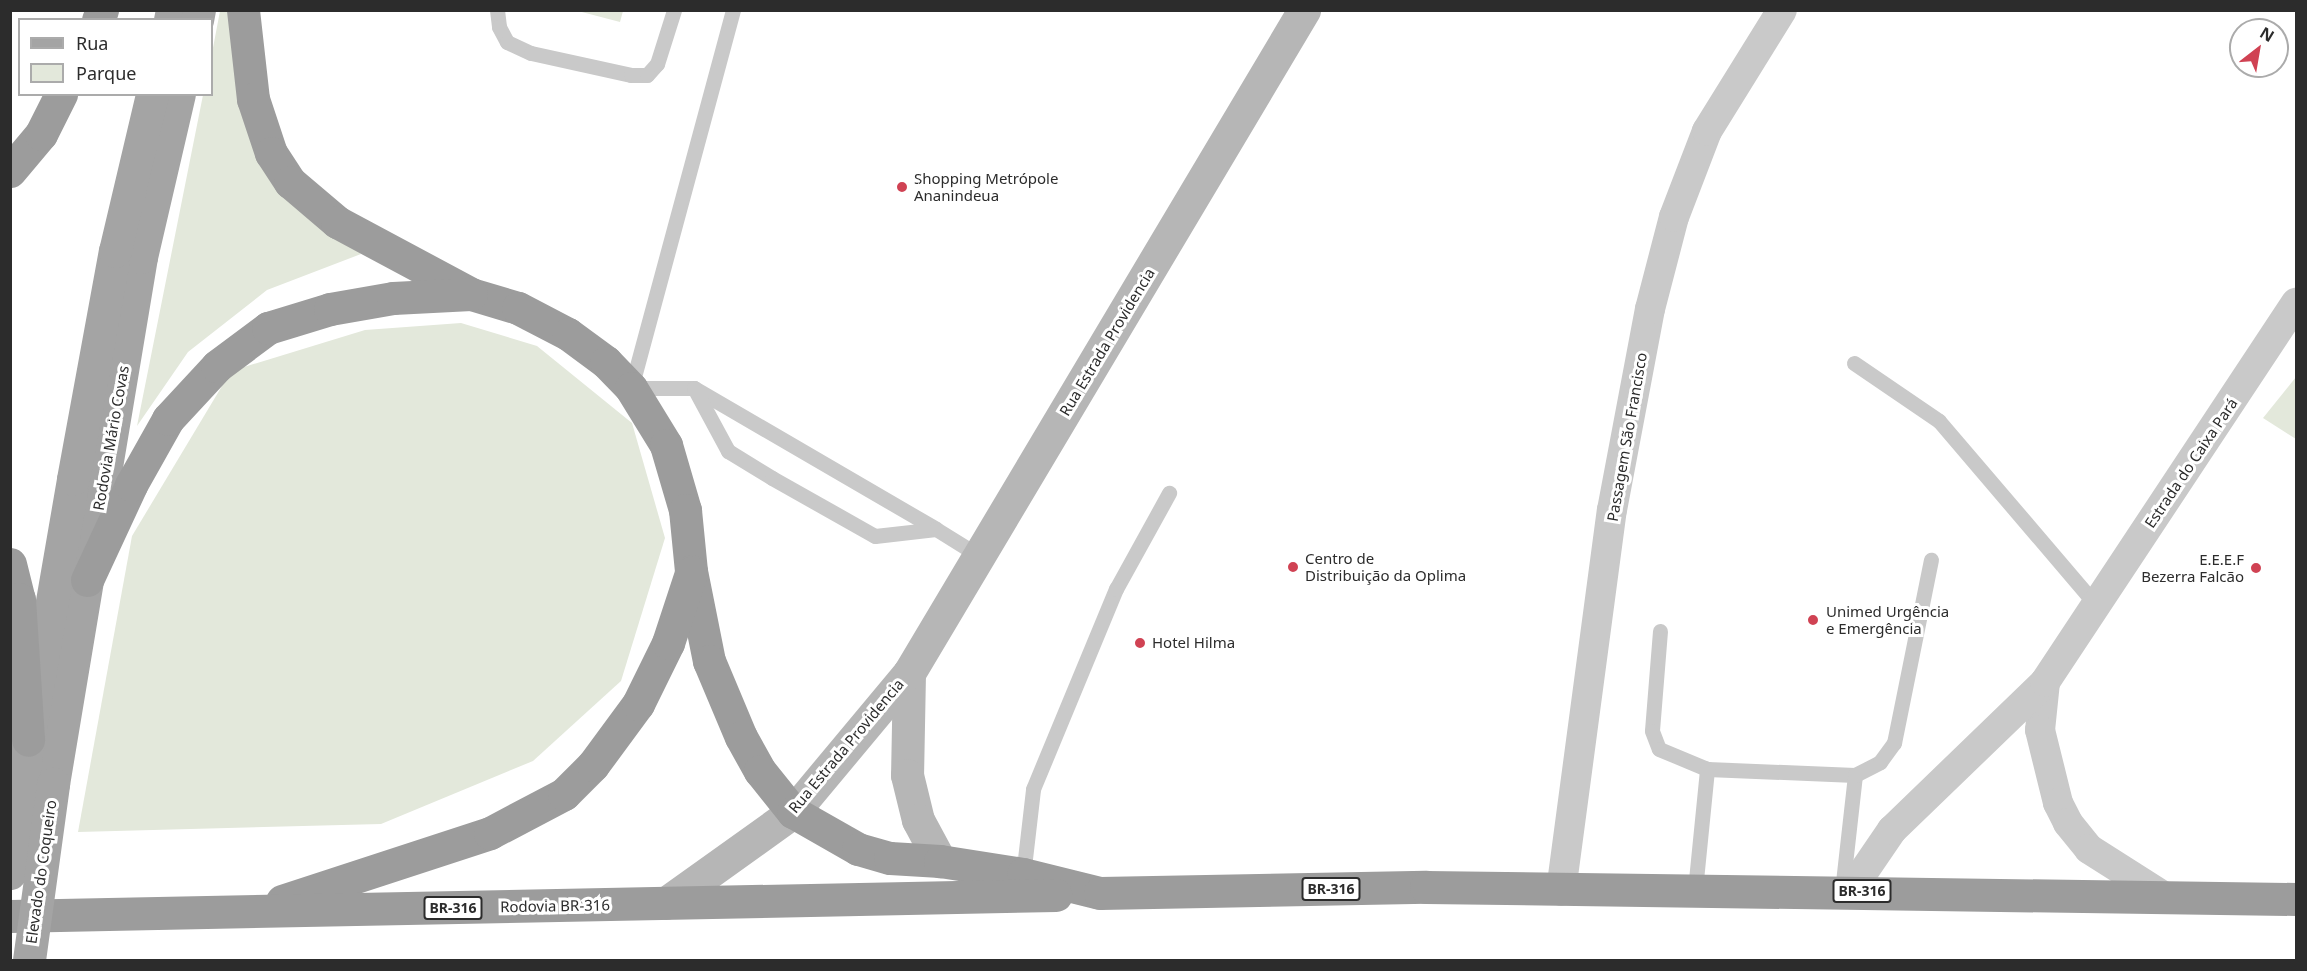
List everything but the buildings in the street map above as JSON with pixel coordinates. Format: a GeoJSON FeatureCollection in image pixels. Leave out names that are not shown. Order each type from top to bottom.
{"type":"FeatureCollection","features":[{"type":"Feature","properties":{"kind":"highway"},"geometry":{"type":"LineString","coordinates":[[243,10],[253,99],[271,153],[290,182],[337,222],[471,294],[518,308],[568,334],[606,362],[632,388],[666,445],[686,510],[691,571],[713,672],[760,771],[793,812],[858,849],[890,858],[940,861],[1022,885]]}},
{"type":"Feature","properties":{"kind":"highway"},"geometry":{"type":"LineString","coordinates":[[10,171],[41,134],[60,96]]}},
{"type":"Feature","properties":{"kind":"highway"},"geometry":{"type":"LineString","coordinates":[[87,580],[131,485],[168,419],[217,366],[234,353],[268,328],[330,309],[393,298],[471,294]]}},
{"type":"Feature","properties":{"kind":"highway"},"geometry":{"type":"LineString","coordinates":[[10,564],[19,599],[28,740]]}},
{"type":"Feature","properties":{"kind":"highway"},"geometry":{"type":"LineString","coordinates":[[240,913],[406,864],[490,833],[564,794],[593,765],[638,704],[668,643],[691,571]]}},
{"type":"Feature","properties":{"kind":"highway","name":"BR-316"},"geometry":{"type":"LineString","coordinates":[[1022,885],[1100,893],[1426,887],[1561,891],[1847,890],[2296,899]]}},
{"type":"Feature","properties":{"kind":"highway","name":"Rodovia BR-316"},"geometry":{"type":"LineString","coordinates":[[10,916],[666,903],[1022,885]]}},
{"type":"Feature","properties":{"kind":"main road","name":"Rua Estrada Providencia"},"geometry":{"type":"LineString","coordinates":[[666,903],[793,812],[909,673],[1304,10]]}},
{"type":"Feature","properties":{"kind":"main road","name":"Rodovia Mário Covas"},"geometry":{"type":"LineString","coordinates":[[38,783],[28,740],[115,250],[152,96]]}},
{"type":"Feature","properties":{"kind":"main road","name":"Rodovia Mário Covas"},"geometry":{"type":"LineString","coordinates":[[38,783],[87,580],[141,257],[179,96]]}},
{"type":"Feature","properties":{"kind":"main road","name":"Rua Estrada Providencia"},"geometry":{"type":"LineString","coordinates":[[909,673],[907,775],[918,820],[940,861]]}},
{"type":"Feature","properties":{"kind":"main road","name":"Elevado do Coqueiro"},"geometry":{"type":"LineString","coordinates":[[10,873],[38,783]]}},
{"type":"Feature","properties":{"kind":"main road","name":"Elevado do Coqueiro"},"geometry":{"type":"LineString","coordinates":[[29,960],[38,783]]}},
{"type":"Feature","properties":{"kind":"street","name":"Passagem São Francisco"},"geometry":{"type":"LineString","coordinates":[[1561,891],[1612,510],[1650,309],[1674,217],[1707,131],[1782,10]]}},
{"type":"Feature","properties":{"kind":"street","name":"Estrada do Caixa Pará"},"geometry":{"type":"LineString","coordinates":[[1847,890],[1892,830],[2045,682],[2296,303]]}},
{"type":"Feature","properties":{"kind":"street","name":"Estrada do Caixa Pará"},"geometry":{"type":"LineString","coordinates":[[2045,682],[2040,729],[2055,794],[2068,824],[2089,849],[2163,896]]}},
{"type":"Feature","properties":{"kind":"lane"},"geometry":{"type":"LineString","coordinates":[[497,10],[499,27],[507,42],[531,53],[632,75],[647,75],[657,64],[674,10]]}},
{"type":"Feature","properties":{"kind":"lane"},"geometry":{"type":"LineString","coordinates":[[733,10],[632,388],[694,388],[978,555]]}},
{"type":"Feature","properties":{"kind":"lane"},"geometry":{"type":"LineString","coordinates":[[1854,363],[1939,421],[2096,605]]}},
{"type":"Feature","properties":{"kind":"lane"},"geometry":{"type":"LineString","coordinates":[[694,388],[728,451],[772,478],[874,536],[936,529]]}},
{"type":"Feature","properties":{"kind":"lane"},"geometry":{"type":"LineString","coordinates":[[1022,885],[1033,789],[1116,589],[1169,493]]}},
{"type":"Feature","properties":{"kind":"lane"},"geometry":{"type":"LineString","coordinates":[[1660,631],[1652,731],[1659,749],[1707,769],[1855,775],[1880,762],[1894,743],[1930,560]]}},
{"type":"Feature","properties":{"kind":"lane"},"geometry":{"type":"LineString","coordinates":[[1695,890],[1707,769]]}},
{"type":"Feature","properties":{"kind":"lane"},"geometry":{"type":"LineString","coordinates":[[1847,890],[1855,775]]}},
{"type":"Feature","properties":{"kind":"green space"},"geometry":{"type":"Polygon","coordinates":[[[220,11],[228,11],[290,182],[361,254],[267,290],[188,352],[137,426],[203,96],[213,96],[213,48],[220,11]]]}},
{"type":"Feature","properties":{"kind":"green space"},"geometry":{"type":"Polygon","coordinates":[[[578,11],[623,11],[620,22],[578,11]]]}},
{"type":"Feature","properties":{"kind":"green space"},"geometry":{"type":"Polygon","coordinates":[[[461,323],[537,346],[632,423],[665,538],[621,681],[533,761],[381,824],[78,832],[132,536],[231,371],[365,330],[461,323]]]}},
{"type":"Feature","properties":{"kind":"green space"},"geometry":{"type":"Polygon","coordinates":[[[2296,377],[2296,439],[2263,418],[2296,377]]]}},
{"type":"Feature","properties":{"kind":"place","name":"Shopping Metrópole Ananindeua"},"geometry":{"type":"Point","coordinates":[902,187]}},
{"type":"Feature","properties":{"kind":"place","name":"Centro de Distribuição da Oplima"},"geometry":{"type":"Point","coordinates":[1293,567]}},
{"type":"Feature","properties":{"kind":"place","name":"E.E.E.F Bezerra Falcão"},"geometry":{"type":"Point","coordinates":[2256,568]}},
{"type":"Feature","properties":{"kind":"place","name":"Unimed Urgência e Emergência"},"geometry":{"type":"Point","coordinates":[1813,620]}},
{"type":"Feature","properties":{"kind":"place","name":"Hotel Hilma"},"geometry":{"type":"Point","coordinates":[1140,643]}}]}
